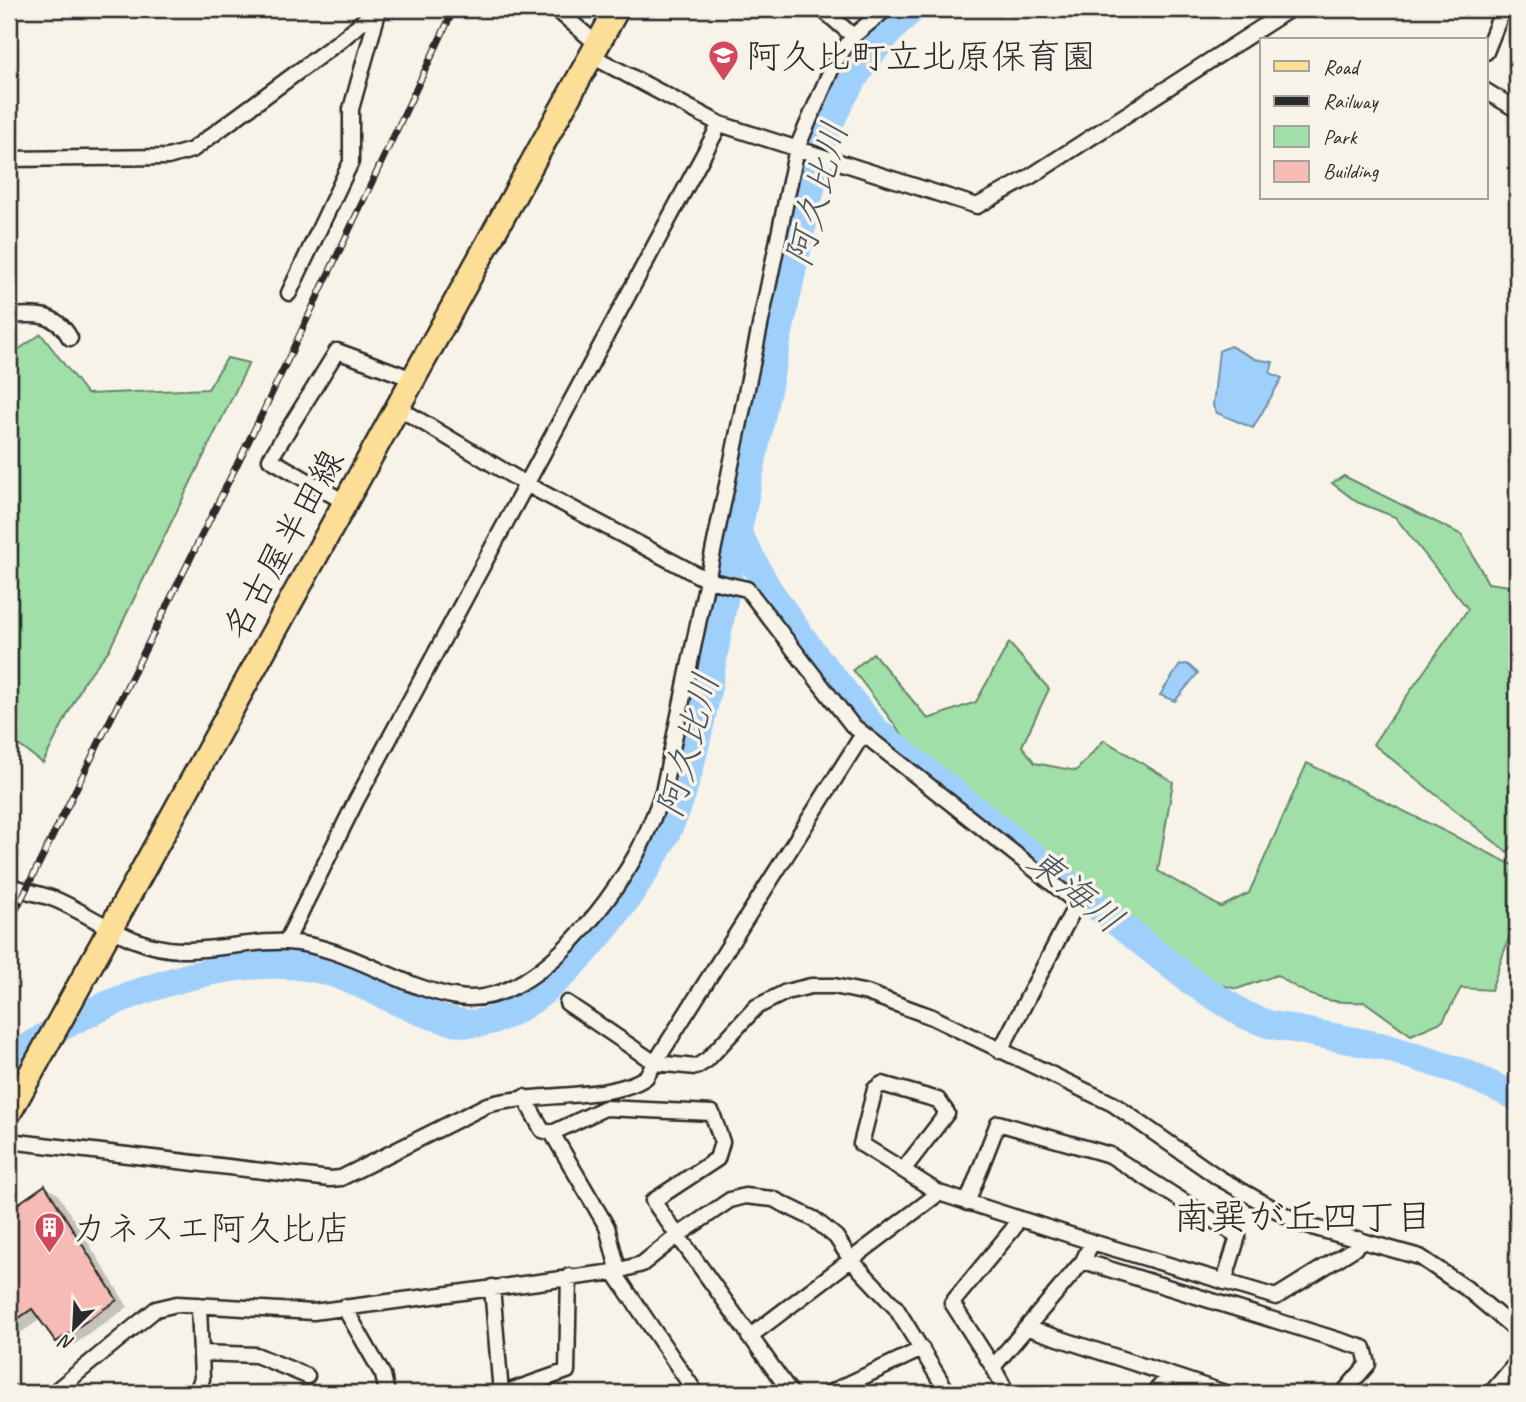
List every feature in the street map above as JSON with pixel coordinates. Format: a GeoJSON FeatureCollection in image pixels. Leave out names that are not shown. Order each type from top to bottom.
{"type":"FeatureCollection","features":[{"type":"Feature","properties":{"kind":"main road","name":"名古屋半田線"},"geometry":{"type":"LineString","coordinates":[[9,1113],[617,9]]}},
{"type":"Feature","properties":{"kind":"street"},"geometry":{"type":"LineString","coordinates":[[9,159],[168,157],[192,150],[341,40],[378,9]]}},
{"type":"Feature","properties":{"kind":"street"},"geometry":{"type":"LineString","coordinates":[[289,293],[351,162],[351,109],[378,9]]}},
{"type":"Feature","properties":{"kind":"street"},"geometry":{"type":"LineString","coordinates":[[556,9],[594,50],[720,124],[977,206],[1028,178],[1290,9]]}},
{"type":"Feature","properties":{"kind":"street"},"geometry":{"type":"LineString","coordinates":[[822,9],[853,36]]}},
{"type":"Feature","properties":{"kind":"street"},"geometry":{"type":"LineString","coordinates":[[9,884],[57,900],[140,944],[180,950],[286,942],[357,959],[435,991],[460,998],[485,998],[521,985],[574,937],[610,895],[637,854],[652,822],[671,758],[797,148],[834,63],[853,36],[886,9]]}},
{"type":"Feature","properties":{"kind":"street"},"geometry":{"type":"LineString","coordinates":[[1488,47],[1503,9]]}},
{"type":"Feature","properties":{"kind":"street"},"geometry":{"type":"LineString","coordinates":[[1488,92],[1517,110]]}},
{"type":"Feature","properties":{"kind":"street"},"geometry":{"type":"LineString","coordinates":[[286,942],[356,801],[720,124]]}},
{"type":"Feature","properties":{"kind":"street"},"geometry":{"type":"LineString","coordinates":[[9,316],[40,313],[64,326],[70,338]]}},
{"type":"Feature","properties":{"kind":"street"},"geometry":{"type":"LineString","coordinates":[[346,503],[270,459],[337,351],[413,379]]}},
{"type":"Feature","properties":{"kind":"street"},"geometry":{"type":"LineString","coordinates":[[397,407],[526,484],[707,580],[747,589],[852,725],[1077,903],[1000,1052]]}},
{"type":"Feature","properties":{"kind":"street"},"geometry":{"type":"LineString","coordinates":[[9,1141],[330,1179],[341,1178],[487,1105],[524,1097],[621,1089],[646,1077],[863,734]]}},
{"type":"Feature","properties":{"kind":"street"},"geometry":{"type":"LineString","coordinates":[[567,1003],[655,1063],[696,1067],[707,1060],[739,1021],[755,1007],[786,992],[811,986],[834,986],[867,993],[932,1017],[1113,1104],[1219,1178],[1301,1224],[1420,1257],[1466,1287],[1517,1331]]}},
{"type":"Feature","properties":{"kind":"street"},"geometry":{"type":"LineString","coordinates":[[903,1170],[947,1113],[938,1100],[882,1084],[875,1089],[861,1144],[939,1194],[1276,1297],[1355,1248],[1358,1239]]}},
{"type":"Feature","properties":{"kind":"street"},"geometry":{"type":"LineString","coordinates":[[524,1097],[542,1130],[552,1133],[605,1108],[712,1113],[722,1142],[717,1159],[653,1201],[791,1393]]}},
{"type":"Feature","properties":{"kind":"street"},"geometry":{"type":"LineString","coordinates":[[967,1202],[998,1123],[1110,1155],[1238,1236],[1224,1282]]}},
{"type":"Feature","properties":{"kind":"street"},"geometry":{"type":"LineString","coordinates":[[552,1133],[607,1227],[616,1270],[694,1393]]}},
{"type":"Feature","properties":{"kind":"street"},"geometry":{"type":"LineString","coordinates":[[749,1338],[939,1194]]}},
{"type":"Feature","properties":{"kind":"street"},"geometry":{"type":"LineString","coordinates":[[53,1393],[156,1309],[177,1304],[199,1304],[313,1312],[616,1270],[642,1264],[730,1200],[758,1195],[773,1199],[814,1219],[836,1237],[850,1260],[896,1308],[948,1393]]}},
{"type":"Feature","properties":{"kind":"street"},"geometry":{"type":"LineString","coordinates":[[1007,1393],[952,1303],[1013,1229],[1018,1218]]}},
{"type":"Feature","properties":{"kind":"street"},"geometry":{"type":"LineString","coordinates":[[993,1367],[1083,1261],[1092,1242]]}},
{"type":"Feature","properties":{"kind":"street"},"geometry":{"type":"LineString","coordinates":[[1083,1261],[1364,1348],[1368,1364],[1343,1393]]}},
{"type":"Feature","properties":{"kind":"street"},"geometry":{"type":"LineString","coordinates":[[492,1287],[502,1393],[567,1371],[569,1276]]}},
{"type":"Feature","properties":{"kind":"street"},"geometry":{"type":"LineString","coordinates":[[196,1393],[202,1378],[199,1304]]}},
{"type":"Feature","properties":{"kind":"street"},"geometry":{"type":"LineString","coordinates":[[344,1307],[383,1375],[387,1393]]}},
{"type":"Feature","properties":{"kind":"street"},"geometry":{"type":"LineString","coordinates":[[1028,1328],[1168,1377],[1225,1393]]}},
{"type":"Feature","properties":{"kind":"street"},"geometry":{"type":"LineString","coordinates":[[829,1393],[922,1349]]}},
{"type":"Feature","properties":{"kind":"street"},"geometry":{"type":"LineString","coordinates":[[201,1353],[256,1355],[307,1376]]}},
{"type":"Feature","properties":{"kind":"street"},"geometry":{"type":"LineString","coordinates":[[1491,1393],[1517,1362]]}},
{"type":"Feature","properties":{"kind":"street"},"geometry":{"type":"LineString","coordinates":[[1154,1393],[1168,1377]]}},
{"type":"Feature","properties":{"kind":"green space"},"geometry":{"type":"Polygon","coordinates":[[[41,334],[87,394],[208,389],[227,358],[249,363],[109,650],[85,680],[43,763],[9,738],[9,356],[41,334]]]}},
{"type":"Feature","properties":{"kind":"green space"},"geometry":{"type":"Polygon","coordinates":[[[1344,476],[1462,535],[1488,583],[1517,587],[1517,842],[1507,852],[1373,744],[1468,609],[1395,517],[1357,502],[1332,483],[1344,476]]]}},
{"type":"Feature","properties":{"kind":"green space"},"geometry":{"type":"Polygon","coordinates":[[[1009,643],[1049,689],[1022,746],[1035,763],[1076,771],[1104,740],[1173,782],[1158,871],[1221,907],[1249,893],[1307,763],[1517,867],[1517,914],[1491,990],[1461,988],[1443,1021],[1411,1035],[1365,1002],[1340,1002],[1308,994],[1277,975],[1237,989],[1198,979],[920,758],[853,670],[873,653],[928,719],[976,702],[1009,643]]]}},
{"type":"Feature","properties":{"kind":"water"},"geometry":{"type":"Polygon","coordinates":[[[1230,346],[1255,359],[1273,362],[1270,373],[1282,378],[1253,428],[1217,413],[1213,406],[1219,351],[1230,346]]]}},
{"type":"Feature","properties":{"kind":"water"},"geometry":{"type":"Polygon","coordinates":[[[1187,664],[1198,673],[1175,701],[1160,695],[1180,665],[1187,664]]]}},
{"type":"Feature","properties":{"kind":"building","name":"カネスエ阿久比店"},"geometry":{"type":"Polygon","coordinates":[[[45,1185],[117,1300],[56,1342],[32,1309],[9,1325],[9,1210],[45,1185]]]}},
{"type":"Feature","properties":{"kind":"waterway","name":"阿久比川"},"geometry":{"type":"LineString","coordinates":[[9,1061],[77,1019],[119,1000],[208,972],[253,966],[294,966],[332,973],[413,1009],[447,1020],[464,1023],[496,1019],[529,1002],[562,976],[593,942],[647,867],[679,803],[688,775],[775,353],[823,138],[840,101],[860,68],[912,9]]}},
{"type":"Feature","properties":{"kind":"waterway","name":"東海川"},"geometry":{"type":"LineString","coordinates":[[739,535],[768,589],[813,653],[876,731],[1192,982],[1245,1015],[1268,1024],[1385,1047],[1463,1072],[1517,1097]]}},
{"type":"Feature","properties":{"kind":"railway"},"geometry":{"type":"LineString","coordinates":[[9,924],[262,414],[454,9]]}},
{"type":"Feature","properties":{"kind":"place","name":"阿久比町立北原保育園"},"geometry":{"type":"Point","coordinates":[723,83]}},
{"type":"Feature","properties":{"kind":"place","name":"カネスエ阿久比店"},"geometry":{"type":"Point","coordinates":[49,1255]}},
{"type":"Feature","properties":{"kind":"district","name":"南巽が丘四丁目"},"geometry":{"type":"Point","coordinates":[1303,1216]}}]}
